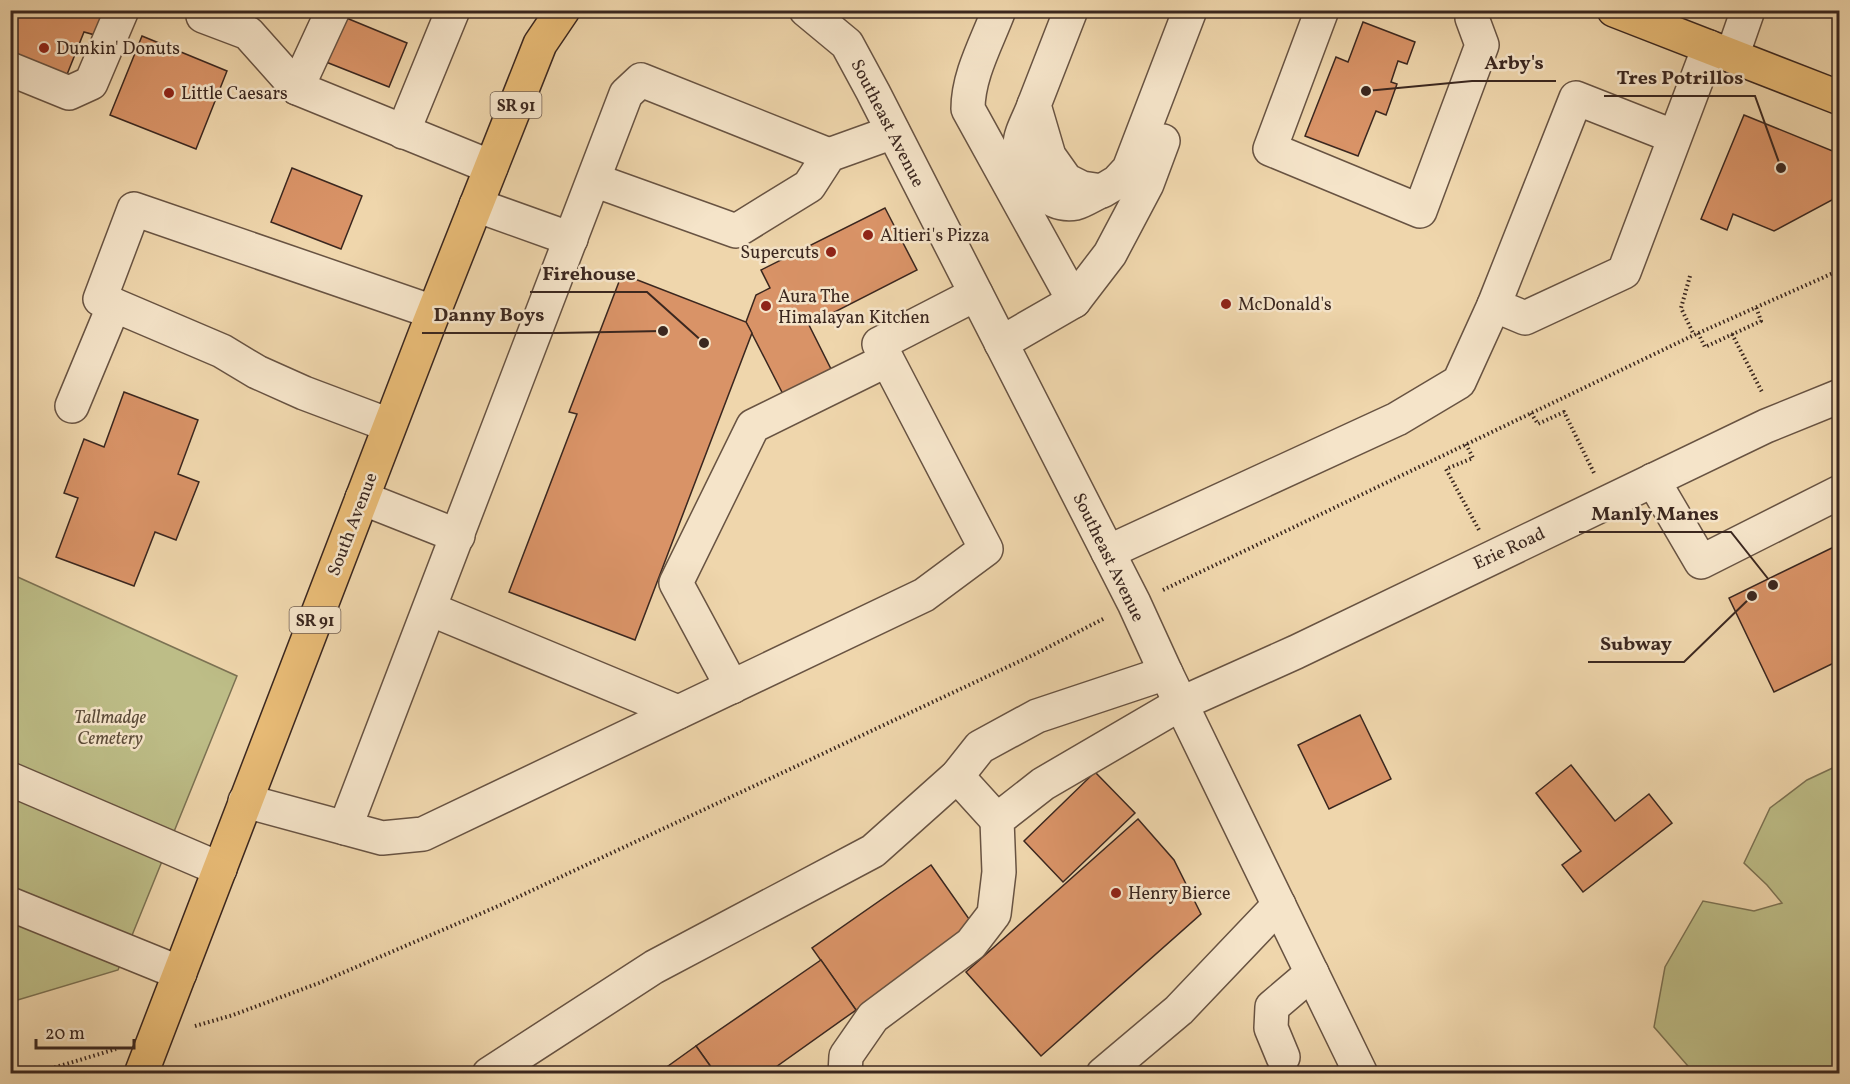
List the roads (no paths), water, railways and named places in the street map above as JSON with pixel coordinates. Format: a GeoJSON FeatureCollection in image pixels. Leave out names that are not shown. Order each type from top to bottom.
{"type":"FeatureCollection","features":[{"type":"Feature","properties":{"kind":"main road","name":"South Avenue"},"geometry":{"type":"LineString","coordinates":[[540,44],[542,10]]}},
{"type":"Feature","properties":{"kind":"main road","name":"South Avenue"},"geometry":{"type":"LineString","coordinates":[[141,1074],[433,312],[540,44],[563,10]]}},
{"type":"Feature","properties":{"kind":"main road"},"geometry":{"type":"LineString","coordinates":[[1614,10],[1839,98]]}},
{"type":"Feature","properties":{"kind":"street"},"geometry":{"type":"LineString","coordinates":[[10,69],[69,93],[91,83],[122,10]]}},
{"type":"Feature","properties":{"kind":"street"},"geometry":{"type":"LineString","coordinates":[[297,88],[333,10]]}},
{"type":"Feature","properties":{"kind":"street"},"geometry":{"type":"LineString","coordinates":[[403,132],[453,10]]}},
{"type":"Feature","properties":{"kind":"street","name":"Southeast Avenue"},"geometry":{"type":"LineString","coordinates":[[806,10],[847,44],[893,132],[1134,603],[1180,704],[1361,1074]]}},
{"type":"Feature","properties":{"kind":"street","name":"Southeast Avenue"},"geometry":{"type":"LineString","coordinates":[[845,10],[847,44]]}},
{"type":"Feature","properties":{"kind":"street"},"geometry":{"type":"LineString","coordinates":[[999,10],[973,75],[968,93],[968,109],[1074,301]]}},
{"type":"Feature","properties":{"kind":"street"},"geometry":{"type":"LineString","coordinates":[[1071,10],[1034,105],[1049,156],[1066,180],[1082,188],[1102,191],[1117,182],[1129,169],[1190,10]]}},
{"type":"Feature","properties":{"kind":"street"},"geometry":{"type":"LineString","coordinates":[[1001,343],[1074,301],[1110,254],[1147,184],[1212,10]]}},
{"type":"Feature","properties":{"kind":"street"},"geometry":{"type":"LineString","coordinates":[[1322,10],[1270,149],[1420,211],[1482,45],[1472,18],[1475,10]]}},
{"type":"Feature","properties":{"kind":"street"},"geometry":{"type":"LineString","coordinates":[[1494,305],[1525,318],[1624,272],[1675,137],[1720,52],[1748,10]]}},
{"type":"Feature","properties":{"kind":"street"},"geometry":{"type":"LineString","coordinates":[[203,16],[248,33],[297,88],[491,167]]}},
{"type":"Feature","properties":{"kind":"street"},"geometry":{"type":"LineString","coordinates":[[345,828],[626,94],[641,80],[829,155]]}},
{"type":"Feature","properties":{"kind":"street"},"geometry":{"type":"LineString","coordinates":[[1108,552],[1397,419],[1459,382],[1494,305],[1576,98],[1675,137]]}},
{"type":"Feature","properties":{"kind":"street"},"geometry":{"type":"LineString","coordinates":[[594,180],[736,231],[809,186],[829,155],[893,132]]}},
{"type":"Feature","properties":{"kind":"street"},"geometry":{"type":"LineString","coordinates":[[476,205],[571,239]]}},
{"type":"Feature","properties":{"kind":"street"},"geometry":{"type":"LineString","coordinates":[[389,425],[304,393],[257,372],[222,351],[100,299],[134,209],[433,312]]}},
{"type":"Feature","properties":{"kind":"street"},"geometry":{"type":"LineString","coordinates":[[245,801],[382,838],[423,834],[924,595],[986,549],[879,344],[976,294]]}},
{"type":"Feature","properties":{"kind":"street"},"geometry":{"type":"LineString","coordinates":[[72,406],[114,305]]}},
{"type":"Feature","properties":{"kind":"street"},"geometry":{"type":"LineString","coordinates":[[732,687],[676,583],[753,426],[887,360]]}},
{"type":"Feature","properties":{"kind":"street","name":"Erie Road"},"geometry":{"type":"LineString","coordinates":[[997,820],[1043,784],[1180,704],[1296,652],[1778,421],[1839,396]]}},
{"type":"Feature","properties":{"kind":"street"},"geometry":{"type":"LineString","coordinates":[[1653,480],[1701,562],[1839,492]]}},
{"type":"Feature","properties":{"kind":"street"},"geometry":{"type":"LineString","coordinates":[[362,498],[458,536]]}},
{"type":"Feature","properties":{"kind":"street"},"geometry":{"type":"LineString","coordinates":[[430,609],[678,712]]}},
{"type":"Feature","properties":{"kind":"street"},"geometry":{"type":"LineString","coordinates":[[489,1074],[654,967],[873,851],[957,776],[980,747],[1037,716],[1166,673]]}},
{"type":"Feature","properties":{"kind":"street"},"geometry":{"type":"LineString","coordinates":[[845,1074],[846,1056],[873,1017],[971,944],[994,914],[999,872],[997,820],[957,776]]}},
{"type":"Feature","properties":{"kind":"street"},"geometry":{"type":"LineString","coordinates":[[10,779],[220,869]]}},
{"type":"Feature","properties":{"kind":"street"},"geometry":{"type":"LineString","coordinates":[[10,904],[180,973]]}},
{"type":"Feature","properties":{"kind":"street"},"geometry":{"type":"LineString","coordinates":[[1103,1074],[1179,1010],[1279,905]]}},
{"type":"Feature","properties":{"kind":"street"},"geometry":{"type":"LineString","coordinates":[[1279,1068],[1271,1028],[1272,1006],[1312,973]]}},
{"type":"Feature","properties":{"kind":"place","name":"Dunkin' Donuts"},"geometry":{"type":"Point","coordinates":[44,48]}},
{"type":"Feature","properties":{"kind":"place","name":"Arby's"},"geometry":{"type":"Point","coordinates":[1366,91]}},
{"type":"Feature","properties":{"kind":"place","name":"Little Caesars"},"geometry":{"type":"Point","coordinates":[169,93]}},
{"type":"Feature","properties":{"kind":"place","name":"Tres Potrillos"},"geometry":{"type":"Point","coordinates":[1781,168]}},
{"type":"Feature","properties":{"kind":"place","name":"Altieri's Pizza"},"geometry":{"type":"Point","coordinates":[868,235]}},
{"type":"Feature","properties":{"kind":"place","name":"Supercuts"},"geometry":{"type":"Point","coordinates":[831,252]}},
{"type":"Feature","properties":{"kind":"place","name":"McDonald's"},"geometry":{"type":"Point","coordinates":[1226,304]}},
{"type":"Feature","properties":{"kind":"place","name":"Aura The Himalayan Kitchen"},"geometry":{"type":"Point","coordinates":[766,306]}},
{"type":"Feature","properties":{"kind":"place","name":"Danny Boys"},"geometry":{"type":"Point","coordinates":[663,331]}},
{"type":"Feature","properties":{"kind":"place","name":"Firehouse"},"geometry":{"type":"Point","coordinates":[704,343]}},
{"type":"Feature","properties":{"kind":"place","name":"Manly Manes"},"geometry":{"type":"Point","coordinates":[1773,585]}},
{"type":"Feature","properties":{"kind":"place","name":"Subway"},"geometry":{"type":"Point","coordinates":[1752,596]}},
{"type":"Feature","properties":{"kind":"place","name":"Henry Bierce"},"geometry":{"type":"Point","coordinates":[1116,893]}},
{"type":"Feature","properties":{"kind":"park label","name":"Tallmadge Cemetery"},"geometry":{"type":"Point","coordinates":[110,727]}}]}
